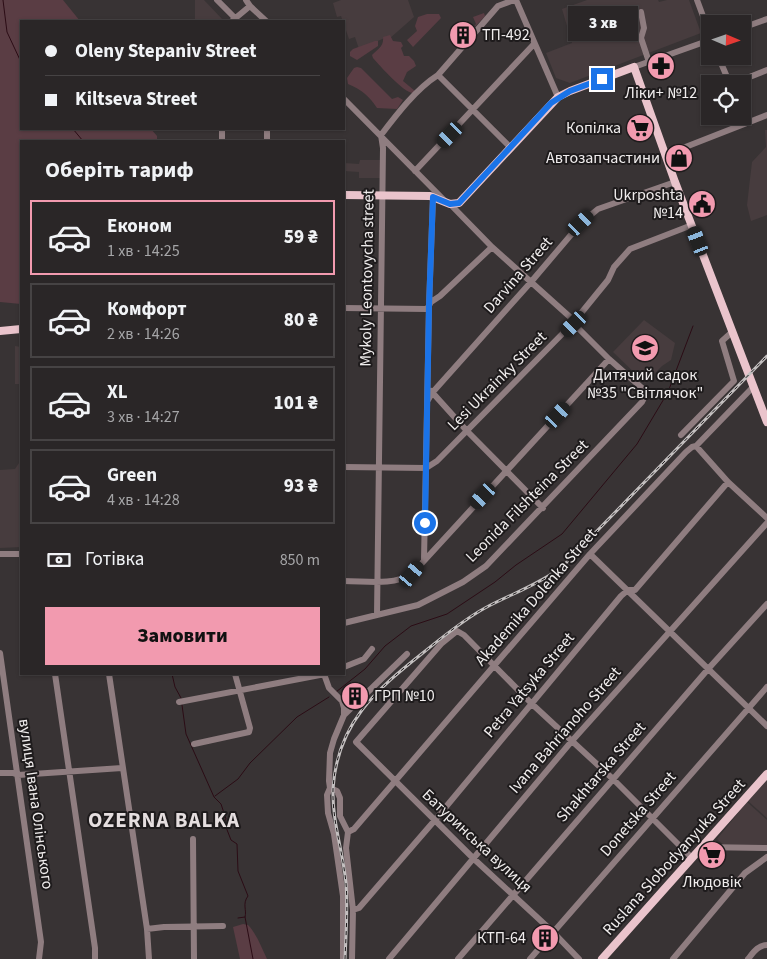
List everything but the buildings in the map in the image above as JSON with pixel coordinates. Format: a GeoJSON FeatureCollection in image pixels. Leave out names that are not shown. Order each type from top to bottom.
{"type":"FeatureCollection","features":[{"type":"Feature","properties":{"kind":"main road"},"geometry":{"type":"LineString","coordinates":[[345,195],[433,197],[456,204],[462,201],[558,97],[634,67],[675,182],[767,422]]}},
{"type":"Feature","properties":{"kind":"main road"},"geometry":{"type":"LineString","coordinates":[[0,331],[20,328]]}},
{"type":"Feature","properties":{"kind":"main road","name":"Ruslana Slobodyanyuka Street"},"geometry":{"type":"LineString","coordinates":[[602,959],[767,774]]}},
{"type":"Feature","properties":{"kind":"street"},"geometry":{"type":"LineString","coordinates":[[217,0],[234,20],[248,3],[265,20]]}},
{"type":"Feature","properties":{"kind":"street"},"geometry":{"type":"LineString","coordinates":[[381,135],[410,101],[430,80],[438,75],[498,6],[515,0],[558,97]]}},
{"type":"Feature","properties":{"kind":"street"},"geometry":{"type":"LineString","coordinates":[[697,0],[703,15]]}},
{"type":"Feature","properties":{"kind":"street"},"geometry":{"type":"LineString","coordinates":[[640,12],[644,28],[641,38],[649,62]]}},
{"type":"Feature","properties":{"kind":"street"},"geometry":{"type":"LineString","coordinates":[[751,25],[767,20]]}},
{"type":"Feature","properties":{"kind":"street"},"geometry":{"type":"LineString","coordinates":[[634,67],[701,43]]}},
{"type":"Feature","properties":{"kind":"street"},"geometry":{"type":"LineString","coordinates":[[415,171],[534,44]]}},
{"type":"Feature","properties":{"kind":"street"},"geometry":{"type":"LineString","coordinates":[[751,76],[767,70]]}},
{"type":"Feature","properties":{"kind":"street"},"geometry":{"type":"LineString","coordinates":[[438,75],[510,148]]}},
{"type":"Feature","properties":{"kind":"street"},"geometry":{"type":"LineString","coordinates":[[345,100],[492,247],[570,317],[574,324],[609,359],[412,574],[403,580],[394,582],[345,581]]}},
{"type":"Feature","properties":{"kind":"street"},"geometry":{"type":"LineString","coordinates":[[751,121],[767,115]]}},
{"type":"Feature","properties":{"kind":"street"},"geometry":{"type":"LineString","coordinates":[[665,155],[741,125]]}},
{"type":"Feature","properties":{"kind":"street","name":"Mykoly Leontovycha street"},"geometry":{"type":"LineString","coordinates":[[377,614],[383,148],[381,135]]}},
{"type":"Feature","properties":{"kind":"street","name":"Darvina Street"},"geometry":{"type":"LineString","coordinates":[[427,401],[589,215],[598,209],[675,182]]}},
{"type":"Feature","properties":{"kind":"street"},"geometry":{"type":"LineString","coordinates":[[424,560],[433,197]]}},
{"type":"Feature","properties":{"kind":"street","name":"Lesi Ukrainky Street"},"geometry":{"type":"LineString","coordinates":[[426,468],[437,461],[574,324],[608,280],[614,267],[630,249],[692,225]]}},
{"type":"Feature","properties":{"kind":"street"},"geometry":{"type":"LineString","coordinates":[[345,308],[424,310],[492,247]]}},
{"type":"Feature","properties":{"kind":"street"},"geometry":{"type":"LineString","coordinates":[[681,435],[734,381],[722,341],[732,332]]}},
{"type":"Feature","properties":{"kind":"street","name":"Leonida Filshteina Street"},"geometry":{"type":"LineString","coordinates":[[345,623],[418,605],[463,582],[486,566],[642,402],[644,398],[642,388],[609,359]]}},
{"type":"Feature","properties":{"kind":"street"},"geometry":{"type":"LineString","coordinates":[[427,384],[432,393],[467,431],[543,508]]}},
{"type":"Feature","properties":{"kind":"street","name":"Akademika Dolenka Street"},"geometry":{"type":"LineString","coordinates":[[348,832],[354,828],[590,554],[686,452],[696,446],[753,387]]}},
{"type":"Feature","properties":{"kind":"street"},"geometry":{"type":"LineString","coordinates":[[696,446],[728,482],[767,518]]}},
{"type":"Feature","properties":{"kind":"street"},"geometry":{"type":"LineString","coordinates":[[345,467],[426,468]]}},
{"type":"Feature","properties":{"kind":"street","name":"Petra Yatsyka Street"},"geometry":{"type":"LineString","coordinates":[[353,910],[359,908],[435,820],[621,596],[628,590],[636,590],[728,482]]}},
{"type":"Feature","properties":{"kind":"street","name":"Ivana Bahrianoho Street"},"geometry":{"type":"LineString","coordinates":[[389,959],[571,742],[767,523]]}},
{"type":"Feature","properties":{"kind":"street"},"geometry":{"type":"LineString","coordinates":[[0,554],[20,554]]}},
{"type":"Feature","properties":{"kind":"street"},"geometry":{"type":"LineString","coordinates":[[590,554],[767,726]]}},
{"type":"Feature","properties":{"kind":"street","name":"Shakhtarska Street"},"geometry":{"type":"LineString","coordinates":[[458,959],[709,668],[767,604]]}},
{"type":"Feature","properties":{"kind":"street","name":"Батуринська вулиця"},"geometry":{"type":"LineString","coordinates":[[494,666],[464,635],[457,631],[441,644],[356,742],[474,859],[553,932],[579,959]]}},
{"type":"Feature","properties":{"kind":"street"},"geometry":{"type":"LineString","coordinates":[[345,667],[364,659],[372,649]]}},
{"type":"Feature","properties":{"kind":"street","name":"вулиця Івана Олінського"},"geometry":{"type":"LineString","coordinates":[[0,653],[41,942],[39,959]]}},
{"type":"Feature","properties":{"kind":"street"},"geometry":{"type":"LineString","coordinates":[[343,959],[343,896],[334,834],[328,813],[327,795],[330,788],[330,753],[344,715],[407,654]]}},
{"type":"Feature","properties":{"kind":"street"},"geometry":{"type":"LineString","coordinates":[[494,666],[571,742],[613,779],[692,858]]}},
{"type":"Feature","properties":{"kind":"street"},"geometry":{"type":"LineString","coordinates":[[55,675],[95,948],[95,959]]}},
{"type":"Feature","properties":{"kind":"street"},"geometry":{"type":"LineString","coordinates":[[109,675],[147,929],[149,959]]}},
{"type":"Feature","properties":{"kind":"street"},"geometry":{"type":"LineString","coordinates":[[194,744],[249,732],[250,728],[235,675]]}},
{"type":"Feature","properties":{"kind":"street"},"geometry":{"type":"LineString","coordinates":[[182,702],[319,675]]}},
{"type":"Feature","properties":{"kind":"street"},"geometry":{"type":"LineString","coordinates":[[324,675],[329,688],[342,701],[344,715]]}},
{"type":"Feature","properties":{"kind":"street","name":"Donetska Street"},"geometry":{"type":"LineString","coordinates":[[530,959],[767,687]]}},
{"type":"Feature","properties":{"kind":"street"},"geometry":{"type":"LineString","coordinates":[[0,773],[18,775],[122,768]]}},
{"type":"Feature","properties":{"kind":"street"},"geometry":{"type":"LineString","coordinates":[[330,788],[337,791],[340,798],[340,816],[348,832],[346,848],[353,910],[352,959]]}},
{"type":"Feature","properties":{"kind":"street"},"geometry":{"type":"LineString","coordinates":[[193,839],[194,959]]}},
{"type":"Feature","properties":{"kind":"street"},"geometry":{"type":"LineString","coordinates":[[702,847],[767,848]]}},
{"type":"Feature","properties":{"kind":"street"},"geometry":{"type":"LineString","coordinates":[[673,959],[746,873],[767,857]]}},
{"type":"Feature","properties":{"kind":"street"},"geometry":{"type":"LineString","coordinates":[[147,929],[223,926]]}},
{"type":"Feature","properties":{"kind":"street"},"geometry":{"type":"LineString","coordinates":[[748,959],[763,945],[767,946]]}},
{"type":"Feature","properties":{"kind":"shaded area"},"geometry":{"type":"Polygon","coordinates":[[[0,0],[63,0],[79,20],[20,20],[20,130],[152,130],[157,136],[157,140],[20,140],[20,304],[0,302],[0,0]]]}},
{"type":"Feature","properties":{"kind":"shaded area"},"geometry":{"type":"Polygon","coordinates":[[[195,0],[204,0],[223,20],[195,20],[195,0]]]}},
{"type":"Feature","properties":{"kind":"shaded area"},"geometry":{"type":"Polygon","coordinates":[[[341,0],[408,0],[414,17],[389,39],[387,37],[359,49],[355,37],[349,39],[345,28],[345,20],[342,20],[341,16],[337,17],[333,3],[341,0]]]}},
{"type":"Feature","properties":{"kind":"shaded area"},"geometry":{"type":"Polygon","coordinates":[[[587,0],[658,0],[659,2],[689,0],[701,33],[570,83],[556,78],[546,53],[572,43],[562,9],[587,0]]]}},
{"type":"Feature","properties":{"kind":"shaded area"},"geometry":{"type":"Polygon","coordinates":[[[484,13],[485,16],[467,35],[464,32],[462,34],[456,26],[460,22],[461,26],[464,25],[467,34],[476,24],[473,17],[484,13]]]}},
{"type":"Feature","properties":{"kind":"shaded area"},"geometry":{"type":"Polygon","coordinates":[[[427,14],[439,14],[441,18],[413,47],[407,40],[417,31],[415,26],[418,17],[427,14]]]}},
{"type":"Feature","properties":{"kind":"shaded area"},"geometry":{"type":"Polygon","coordinates":[[[390,35],[393,41],[401,42],[404,56],[409,56],[416,66],[407,72],[403,81],[415,91],[413,93],[398,84],[373,58],[372,55],[382,45],[383,37],[390,35]]]}},
{"type":"Feature","properties":{"kind":"shaded area"},"geometry":{"type":"Polygon","coordinates":[[[378,41],[378,46],[357,60],[350,56],[350,52],[353,49],[378,41]]]}},
{"type":"Feature","properties":{"kind":"shaded area"},"geometry":{"type":"Polygon","coordinates":[[[354,68],[361,68],[392,99],[398,97],[403,100],[397,109],[377,108],[365,94],[348,84],[347,78],[354,68]]]}},
{"type":"Feature","properties":{"kind":"shaded area"},"geometry":{"type":"Polygon","coordinates":[[[765,130],[767,130],[767,215],[751,221],[747,205],[752,162],[766,147],[765,130]]]}},
{"type":"Feature","properties":{"kind":"shaded area"},"geometry":{"type":"Polygon","coordinates":[[[360,160],[381,160],[380,178],[359,178],[359,172],[345,171],[345,163],[359,164],[360,160]]]}},
{"type":"Feature","properties":{"kind":"shaded area","name":"Дитячий садок №35 \"Світлячок\""},"geometry":{"type":"Polygon","coordinates":[[[644,320],[675,343],[671,360],[645,383],[613,352],[644,320]]]}},
{"type":"Feature","properties":{"kind":"shaded area"},"geometry":{"type":"Polygon","coordinates":[[[15,346],[20,347],[20,384],[15,384],[15,346]]]}},
{"type":"Feature","properties":{"kind":"shaded area"},"geometry":{"type":"Polygon","coordinates":[[[20,462],[20,547],[0,548],[0,470],[15,469],[20,462]]]}},
{"type":"Feature","properties":{"kind":"shaded area"},"geometry":{"type":"Polygon","coordinates":[[[767,780],[767,818],[748,801],[767,780]]]}},
{"type":"Feature","properties":{"kind":"shaded area"},"geometry":{"type":"Polygon","coordinates":[[[747,802],[767,820],[767,845],[724,845],[717,839],[747,802]]]}},
{"type":"Feature","properties":{"kind":"shaded area"},"geometry":{"type":"Polygon","coordinates":[[[243,924],[248,925],[254,932],[267,959],[240,959],[233,927],[243,924]]]}},
{"type":"Feature","properties":{"kind":"waterway"},"geometry":{"type":"LineString","coordinates":[[3,0],[7,32],[20,60]]}},
{"type":"Feature","properties":{"kind":"waterway"},"geometry":{"type":"LineString","coordinates":[[74,130],[82,140]]}},
{"type":"Feature","properties":{"kind":"waterway"},"geometry":{"type":"LineString","coordinates":[[336,692],[365,669],[385,646],[411,626],[447,614],[562,534],[637,444],[668,392],[693,326]]}},
{"type":"Feature","properties":{"kind":"waterway"},"geometry":{"type":"LineString","coordinates":[[172,675],[175,687],[181,698]]}},
{"type":"Feature","properties":{"kind":"waterway"},"geometry":{"type":"LineString","coordinates":[[215,796],[238,779],[250,763],[297,717],[329,697]]}},
{"type":"Feature","properties":{"kind":"waterway"},"geometry":{"type":"LineString","coordinates":[[182,705],[186,734],[214,797],[221,804],[226,819],[224,822],[231,840],[237,844],[238,871],[248,896],[245,902],[245,917],[253,959]]}},
{"type":"Feature","properties":{"kind":"waterway"},"geometry":{"type":"LineString","coordinates":[[238,918],[245,917]]}},
{"type":"Feature","properties":{"kind":"railway"},"geometry":{"type":"LineString","coordinates":[[345,959],[346,883],[334,813],[333,789],[336,766],[342,745],[362,710],[390,680],[461,623],[562,567],[767,356]]}},
{"type":"Feature","properties":{"kind":"place","name":"ТП-492"},"geometry":{"type":"Point","coordinates":[463,35]}},
{"type":"Feature","properties":{"kind":"place","name":"Ліки+ №12"},"geometry":{"type":"Point","coordinates":[661,66]}},
{"type":"Feature","properties":{"kind":"place","name":"Копілка"},"geometry":{"type":"Point","coordinates":[640,128]}},
{"type":"Feature","properties":{"kind":"place","name":"Автозапчастини"},"geometry":{"type":"Point","coordinates":[679,158]}},
{"type":"Feature","properties":{"kind":"place","name":"Ukrposhta №14"},"geometry":{"type":"Point","coordinates":[702,204]}},
{"type":"Feature","properties":{"kind":"place","name":"Дитячий садок №35 \"Світлячок\""},"geometry":{"type":"Point","coordinates":[645,348]}},
{"type":"Feature","properties":{"kind":"place","name":"ГРП №10"},"geometry":{"type":"Point","coordinates":[355,696]}},
{"type":"Feature","properties":{"kind":"place","name":"Людовік"},"geometry":{"type":"Point","coordinates":[712,855]}},
{"type":"Feature","properties":{"kind":"place","name":"КТП-64"},"geometry":{"type":"Point","coordinates":[545,938]}},
{"type":"Feature","properties":{"kind":"district","name":"OZERNA BALKA"},"geometry":{"type":"Point","coordinates":[164,820]}},
{"type":"Feature","properties":{"kind":"route"},"geometry":{"type":"LineString","coordinates":[[425,523],[433,197],[450,204],[462,201],[551,103],[570,91],[602,79]]}}]}
